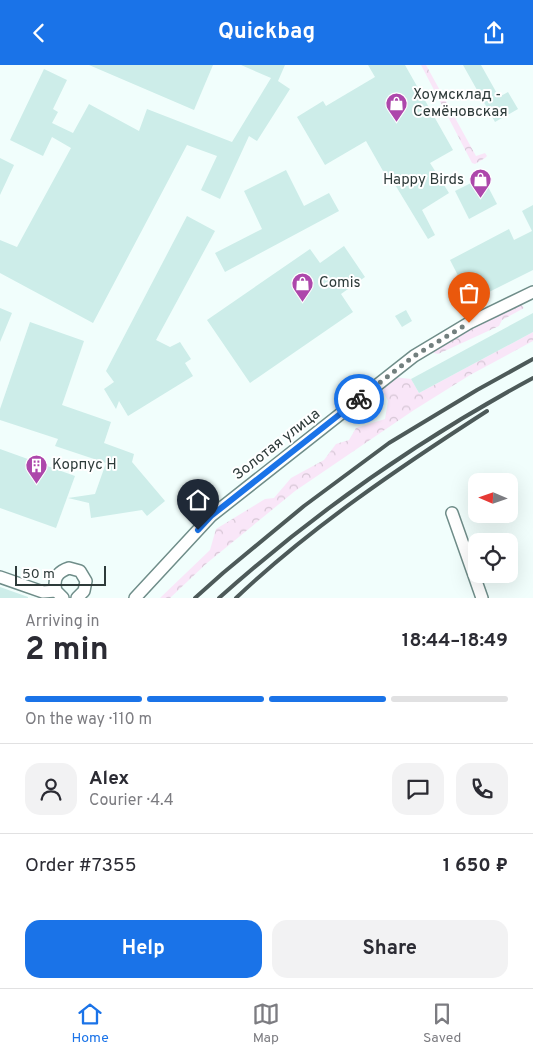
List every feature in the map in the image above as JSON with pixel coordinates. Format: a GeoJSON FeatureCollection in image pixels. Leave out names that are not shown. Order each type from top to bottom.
{"type":"FeatureCollection","features":[{"type":"Feature","properties":{"kind":"street","name":"Золотая улица"},"geometry":{"type":"LineString","coordinates":[[135,598],[211,516],[414,356],[469,323],[533,292]]}},
{"type":"Feature","properties":{"kind":"street"},"geometry":{"type":"LineString","coordinates":[[452,513],[482,598]]}},
{"type":"Feature","properties":{"kind":"street"},"geometry":{"type":"LineString","coordinates":[[0,577],[42,592],[60,594],[55,579],[58,573],[69,568],[75,568],[80,571],[86,581],[84,591],[78,598]]}},
{"type":"Feature","properties":{"kind":"green space"},"geometry":{"type":"Polygon","coordinates":[[[421,65],[426,65],[476,156],[485,153],[487,156],[485,158],[475,164],[472,163],[421,65]]]}},
{"type":"Feature","properties":{"kind":"green space"},"geometry":{"type":"Polygon","coordinates":[[[521,304],[524,308],[502,320],[499,326],[438,354],[427,351],[484,319],[521,304]]]}},
{"type":"Feature","properties":{"kind":"green space"},"geometry":{"type":"Polygon","coordinates":[[[533,332],[533,341],[470,375],[414,410],[295,491],[207,563],[170,598],[160,598],[210,550],[216,529],[265,499],[274,498],[291,478],[324,460],[336,444],[349,440],[356,428],[385,419],[388,401],[381,388],[393,377],[411,379],[419,393],[533,332]]]}},
{"type":"Feature","properties":{"kind":"building"},"geometry":{"type":"Polygon","coordinates":[[[89,65],[213,65],[194,110],[89,65]]]}},
{"type":"Feature","properties":{"kind":"building"},"geometry":{"type":"Polygon","coordinates":[[[241,65],[285,65],[278,81],[290,89],[257,141],[249,136],[220,199],[201,190],[217,156],[187,145],[93,323],[0,273],[0,240],[17,247],[71,148],[52,137],[43,156],[10,140],[44,69],[67,80],[53,109],[58,112],[52,123],[73,133],[89,104],[139,131],[147,109],[232,142],[271,78],[241,65]]]}},
{"type":"Feature","properties":{"kind":"building","name":"Хоумсклад - Семёновская"},"geometry":{"type":"Polygon","coordinates":[[[368,65],[405,65],[453,150],[430,163],[449,193],[422,210],[435,235],[428,239],[394,183],[391,185],[366,141],[325,165],[297,117],[323,101],[326,106],[375,77],[368,65]]]}},
{"type":"Feature","properties":{"kind":"building"},"geometry":{"type":"Polygon","coordinates":[[[463,65],[481,65],[499,97],[508,92],[518,109],[495,122],[463,65]]]}},
{"type":"Feature","properties":{"kind":"building"},"geometry":{"type":"Polygon","coordinates":[[[0,158],[14,165],[0,195],[0,158]]]}},
{"type":"Feature","properties":{"kind":"building"},"geometry":{"type":"Polygon","coordinates":[[[286,170],[304,206],[329,193],[339,211],[225,272],[215,253],[262,229],[244,191],[286,170]]]}},
{"type":"Feature","properties":{"kind":"building"},"geometry":{"type":"Polygon","coordinates":[[[483,177],[497,204],[469,219],[455,191],[483,177]]]}},
{"type":"Feature","properties":{"kind":"building"},"geometry":{"type":"Polygon","coordinates":[[[533,205],[533,270],[471,301],[450,260],[509,229],[514,240],[532,231],[522,211],[533,205]]]}},
{"type":"Feature","properties":{"kind":"building"},"geometry":{"type":"Polygon","coordinates":[[[187,216],[215,231],[156,340],[170,347],[180,342],[191,359],[185,363],[193,376],[128,416],[119,401],[116,409],[104,389],[114,382],[106,371],[187,216]]]}},
{"type":"Feature","properties":{"kind":"building"},"geometry":{"type":"Polygon","coordinates":[[[344,246],[365,277],[341,294],[353,312],[250,383],[207,320],[310,249],[320,263],[344,246]]]}},
{"type":"Feature","properties":{"kind":"building"},"geometry":{"type":"Polygon","coordinates":[[[0,308],[12,313],[0,342],[0,308]]]}},
{"type":"Feature","properties":{"kind":"building"},"geometry":{"type":"Polygon","coordinates":[[[406,310],[412,321],[402,327],[395,316],[406,310]]]}},
{"type":"Feature","properties":{"kind":"building"},"geometry":{"type":"Polygon","coordinates":[[[533,313],[533,332],[419,393],[411,379],[533,313]]]}},
{"type":"Feature","properties":{"kind":"building"},"geometry":{"type":"Polygon","coordinates":[[[30,322],[84,341],[62,405],[111,422],[104,443],[134,454],[132,462],[165,501],[147,516],[142,510],[91,518],[89,503],[68,498],[95,494],[106,463],[55,446],[58,439],[0,420],[0,409],[30,322]]]}},
{"type":"Feature","properties":{"kind":"building","name":"Корпус Н"},"geometry":{"type":"Polygon","coordinates":[[[0,449],[75,476],[56,528],[0,508],[0,449]]]}},
{"type":"Feature","properties":{"kind":"building"},"geometry":{"type":"Polygon","coordinates":[[[0,587],[28,597],[28,598],[0,598],[0,587]]]}},
{"type":"Feature","properties":{"kind":"railway"},"geometry":{"type":"LineString","coordinates":[[195,598],[304,506],[389,443],[533,359]]}},
{"type":"Feature","properties":{"kind":"railway"},"geometry":{"type":"LineString","coordinates":[[219,598],[293,536],[370,479],[450,426],[533,378]]}},
{"type":"Feature","properties":{"kind":"railway"},"geometry":{"type":"LineString","coordinates":[[236,598],[325,522],[487,411]]}},
{"type":"Feature","properties":{"kind":"way so far"},"geometry":{"type":"LineString","coordinates":[[359,399],[414,356],[469,323]]}},
{"type":"Feature","properties":{"kind":"place","name":"Хоумсклад - Семёновская"},"geometry":{"type":"Point","coordinates":[397,123]}},
{"type":"Feature","properties":{"kind":"place","name":"Happy Birds"},"geometry":{"type":"Point","coordinates":[480,199]}},
{"type":"Feature","properties":{"kind":"place","name":"Comis"},"geometry":{"type":"Point","coordinates":[303,302]}},
{"type":"Feature","properties":{"kind":"place","name":"Корпус Н"},"geometry":{"type":"Point","coordinates":[36,484]}},
{"type":"Feature","properties":{"kind":"route"},"geometry":{"type":"LineString","coordinates":[[198,530],[211,516],[359,399]]}}]}
